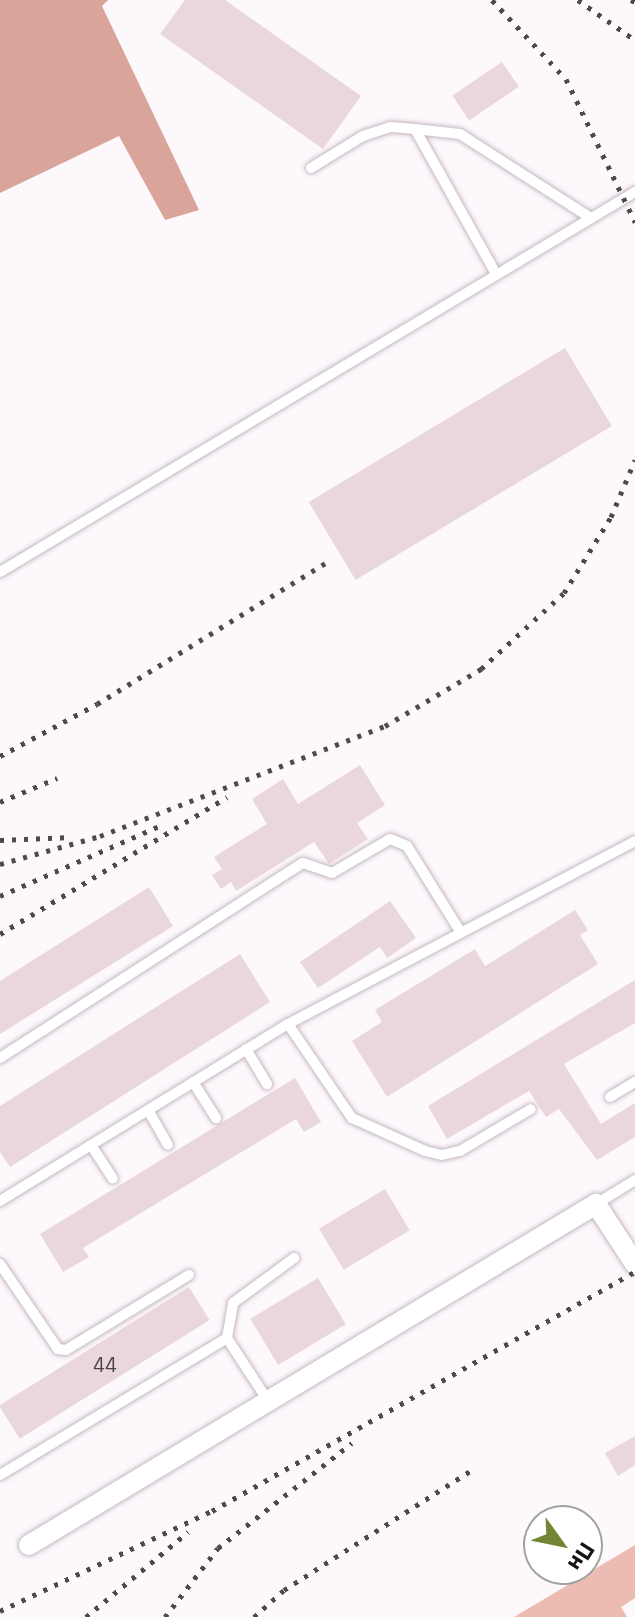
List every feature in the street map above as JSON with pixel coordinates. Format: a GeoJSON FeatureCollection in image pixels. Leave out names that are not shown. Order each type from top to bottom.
{"type":"FeatureCollection","features":[{"type":"Feature","properties":{"kind":"street"},"geometry":{"type":"LineString","coordinates":[[29,1545],[596,1204],[635,1264]]}},
{"type":"Feature","properties":{"kind":"lane"},"geometry":{"type":"LineString","coordinates":[[311,168],[363,136],[391,127],[460,134],[591,218]]}},
{"type":"Feature","properties":{"kind":"lane"},"geometry":{"type":"LineString","coordinates":[[415,129],[496,274]]}},
{"type":"Feature","properties":{"kind":"lane"},"geometry":{"type":"LineString","coordinates":[[0,572],[635,192]]}},
{"type":"Feature","properties":{"kind":"lane"},"geometry":{"type":"LineString","coordinates":[[0,1058],[303,863],[332,873],[390,839],[407,846],[460,931]]}},
{"type":"Feature","properties":{"kind":"lane"},"geometry":{"type":"LineString","coordinates":[[0,1201],[288,1024],[635,841]]}},
{"type":"Feature","properties":{"kind":"lane"},"geometry":{"type":"LineString","coordinates":[[288,1024],[352,1118],[425,1151],[460,1151],[531,1109]]}},
{"type":"Feature","properties":{"kind":"lane"},"geometry":{"type":"LineString","coordinates":[[246,1049],[267,1084]]}},
{"type":"Feature","properties":{"kind":"lane"},"geometry":{"type":"LineString","coordinates":[[193,1082],[216,1118]]}},
{"type":"Feature","properties":{"kind":"lane"},"geometry":{"type":"LineString","coordinates":[[610,1097],[635,1082]]}},
{"type":"Feature","properties":{"kind":"lane"},"geometry":{"type":"LineString","coordinates":[[148,1110],[168,1145]]}},
{"type":"Feature","properties":{"kind":"lane"},"geometry":{"type":"LineString","coordinates":[[91,1145],[113,1179]]}},
{"type":"Feature","properties":{"kind":"lane"},"geometry":{"type":"LineString","coordinates":[[596,1204],[635,1180]]}},
{"type":"Feature","properties":{"kind":"lane"},"geometry":{"type":"LineString","coordinates":[[268,1401],[227,1338],[233,1303],[294,1258]]}},
{"type":"Feature","properties":{"kind":"lane"},"geometry":{"type":"LineString","coordinates":[[0,1264],[58,1349],[66,1350],[189,1275]]}},
{"type":"Feature","properties":{"kind":"lane"},"geometry":{"type":"LineString","coordinates":[[0,1475],[227,1338]]}},
{"type":"Feature","properties":{"kind":"shaded area"},"geometry":{"type":"Polygon","coordinates":[[[0,0],[108,0],[102,6],[199,210],[165,220],[119,136],[0,193],[0,0]]]}},
{"type":"Feature","properties":{"kind":"shaded area"},"geometry":{"type":"Polygon","coordinates":[[[635,1545],[635,1598],[621,1607],[627,1617],[514,1617],[568,1585],[603,1585],[603,1564],[635,1545]]]}},
{"type":"Feature","properties":{"kind":"building"},"geometry":{"type":"Polygon","coordinates":[[[185,0],[225,0],[361,96],[323,149],[160,34],[185,0]]]}},
{"type":"Feature","properties":{"kind":"building"},"geometry":{"type":"Polygon","coordinates":[[[502,62],[519,87],[469,120],[452,96],[502,62]]]}},
{"type":"Feature","properties":{"kind":"building"},"geometry":{"type":"Polygon","coordinates":[[[565,348],[612,426],[356,580],[309,502],[565,348]]]}},
{"type":"Feature","properties":{"kind":"building"},"geometry":{"type":"Polygon","coordinates":[[[360,765],[385,805],[357,823],[368,839],[329,864],[314,842],[236,891],[231,882],[221,889],[212,875],[222,869],[214,857],[267,824],[252,799],[283,779],[298,804],[360,765]]]}},
{"type":"Feature","properties":{"kind":"building"},"geometry":{"type":"Polygon","coordinates":[[[149,887],[173,926],[0,1034],[0,981],[149,887]]]}},
{"type":"Feature","properties":{"kind":"building"},"geometry":{"type":"Polygon","coordinates":[[[390,901],[416,938],[387,958],[380,947],[318,988],[300,962],[390,901]]]}},
{"type":"Feature","properties":{"kind":"building"},"geometry":{"type":"Polygon","coordinates":[[[575,910],[588,930],[580,935],[598,964],[387,1097],[352,1041],[382,1022],[375,1010],[475,949],[485,966],[575,910]]]}},
{"type":"Feature","properties":{"kind":"building"},"geometry":{"type":"Polygon","coordinates":[[[240,954],[270,1002],[10,1167],[0,1152],[0,1106],[240,954]]]}},
{"type":"Feature","properties":{"kind":"building"},"geometry":{"type":"Polygon","coordinates":[[[635,980],[635,1023],[564,1064],[601,1124],[635,1103],[635,1137],[597,1160],[559,1109],[546,1117],[529,1091],[447,1139],[428,1106],[635,980]]]}},
{"type":"Feature","properties":{"kind":"building"},"geometry":{"type":"Polygon","coordinates":[[[295,1078],[321,1122],[304,1132],[296,1119],[83,1248],[89,1257],[63,1272],[40,1234],[295,1078]]]}},
{"type":"Feature","properties":{"kind":"building"},"geometry":{"type":"Polygon","coordinates":[[[385,1189],[410,1230],[344,1270],[319,1229],[385,1189]]]}},
{"type":"Feature","properties":{"kind":"building"},"geometry":{"type":"Polygon","coordinates":[[[318,1278],[346,1324],[278,1365],[250,1319],[318,1278]]]}},
{"type":"Feature","properties":{"kind":"building"},"geometry":{"type":"Polygon","coordinates":[[[189,1287],[210,1320],[20,1439],[0,1405],[189,1287]]]}},
{"type":"Feature","properties":{"kind":"building"},"geometry":{"type":"Polygon","coordinates":[[[635,1436],[635,1465],[618,1476],[605,1453],[635,1436]]]}},
{"type":"Feature","properties":{"kind":"railway"},"geometry":{"type":"LineString","coordinates":[[492,0],[566,79],[635,222]]}},
{"type":"Feature","properties":{"kind":"railway"},"geometry":{"type":"LineString","coordinates":[[578,0],[635,40]]}},
{"type":"Feature","properties":{"kind":"railway"},"geometry":{"type":"LineString","coordinates":[[631,0],[635,2]]}},
{"type":"Feature","properties":{"kind":"railway"},"geometry":{"type":"LineString","coordinates":[[0,864],[100,836],[385,726],[481,669],[564,593],[611,517],[635,460]]}},
{"type":"Feature","properties":{"kind":"railway"},"geometry":{"type":"LineString","coordinates":[[0,756],[97,704],[330,560]]}},
{"type":"Feature","properties":{"kind":"railway"},"geometry":{"type":"LineString","coordinates":[[0,802],[57,778]]}},
{"type":"Feature","properties":{"kind":"railway"},"geometry":{"type":"LineString","coordinates":[[0,934],[227,797]]}},
{"type":"Feature","properties":{"kind":"railway"},"geometry":{"type":"LineString","coordinates":[[0,896],[164,824]]}},
{"type":"Feature","properties":{"kind":"railway"},"geometry":{"type":"LineString","coordinates":[[0,840],[72,837]]}},
{"type":"Feature","properties":{"kind":"railway"},"geometry":{"type":"LineString","coordinates":[[0,1611],[212,1511],[635,1272]]}},
{"type":"Feature","properties":{"kind":"railway"},"geometry":{"type":"LineString","coordinates":[[165,1617],[218,1548],[352,1443]]}},
{"type":"Feature","properties":{"kind":"railway"},"geometry":{"type":"LineString","coordinates":[[254,1617],[284,1590],[473,1469]]}},
{"type":"Feature","properties":{"kind":"railway"},"geometry":{"type":"LineString","coordinates":[[86,1617],[188,1532]]}}]}
